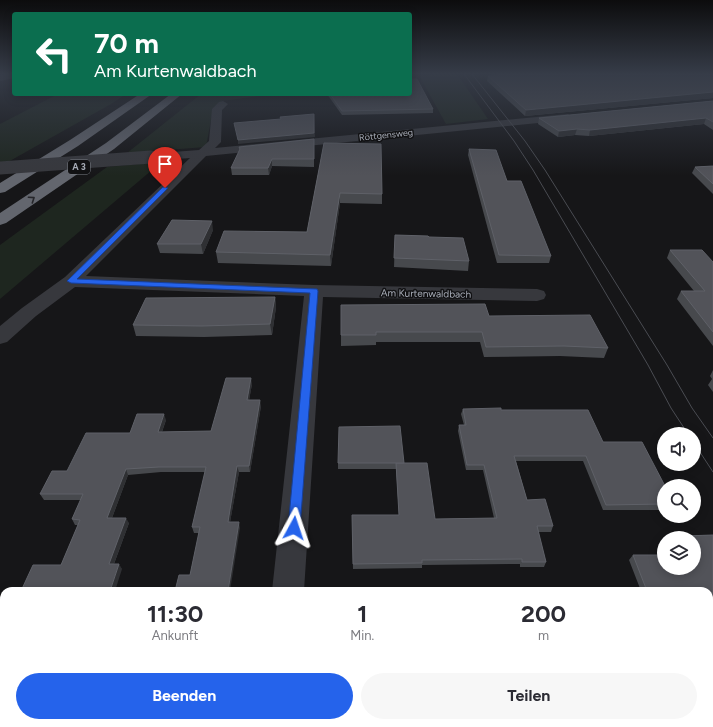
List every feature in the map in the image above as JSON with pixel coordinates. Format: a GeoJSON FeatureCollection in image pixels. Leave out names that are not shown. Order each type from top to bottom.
{"type":"FeatureCollection","features":[{"type":"Feature","properties":{"kind":"highway","name":"A 3"},"geometry":{"type":"LineString","coordinates":[[0,189],[125,108]]}},
{"type":"Feature","properties":{"kind":"highway","name":"A 3"},"geometry":{"type":"LineString","coordinates":[[0,220],[110,146],[159,108]]}},
{"type":"Feature","properties":{"kind":"street"},"geometry":{"type":"LineString","coordinates":[[0,337],[29,312],[71,281],[215,142],[218,108]]}},
{"type":"Feature","properties":{"kind":"street","name":"Röttgensweg"},"geometry":{"type":"LineString","coordinates":[[0,168],[203,153],[579,115]]}},
{"type":"Feature","properties":{"kind":"street","name":"Am Kurtenwaldbach"},"geometry":{"type":"LineString","coordinates":[[71,281],[314,291],[537,295]]}},
{"type":"Feature","properties":{"kind":"street"},"geometry":{"type":"LineString","coordinates":[[288,587],[314,291]]}},
{"type":"Feature","properties":{"kind":"shaded area"},"geometry":{"type":"Polygon","coordinates":[[[31,108],[104,108],[8,162],[0,162],[0,124],[31,108]]]}},
{"type":"Feature","properties":{"kind":"shaded area"},"geometry":{"type":"Polygon","coordinates":[[[184,108],[214,108],[206,147],[127,153],[184,108]]]}},
{"type":"Feature","properties":{"kind":"shaded area"},"geometry":{"type":"Polygon","coordinates":[[[437,108],[480,108],[488,119],[446,124],[437,108]]]}},
{"type":"Feature","properties":{"kind":"shaded area"},"geometry":{"type":"Polygon","coordinates":[[[160,162],[164,163],[152,170],[0,299],[0,245],[107,167],[160,162]]]}},
{"type":"Feature","properties":{"kind":"building"},"geometry":{"type":"Polygon","coordinates":[[[340,108],[433,109],[342,111],[340,108]]]}},
{"type":"Feature","properties":{"kind":"building"},"geometry":{"type":"Polygon","coordinates":[[[524,108],[548,108],[526,110],[524,108]]]}},
{"type":"Feature","properties":{"kind":"building"},"geometry":{"type":"Polygon","coordinates":[[[642,108],[713,108],[713,122],[706,118],[590,130],[577,129],[559,131],[539,118],[642,108]]]}},
{"type":"Feature","properties":{"kind":"building"},"geometry":{"type":"Polygon","coordinates":[[[314,114],[314,133],[238,140],[234,123],[281,119],[280,117],[314,114]]]}},
{"type":"Feature","properties":{"kind":"building"},"geometry":{"type":"Polygon","coordinates":[[[314,139],[314,159],[272,159],[268,168],[231,168],[240,149],[239,147],[314,139]]]}},
{"type":"Feature","properties":{"kind":"building"},"geometry":{"type":"Polygon","coordinates":[[[324,143],[381,144],[382,194],[340,193],[330,255],[216,252],[224,231],[307,232],[324,143]]]}},
{"type":"Feature","properties":{"kind":"building"},"geometry":{"type":"Polygon","coordinates":[[[469,149],[496,150],[507,181],[521,181],[551,256],[499,255],[469,149]]]}},
{"type":"Feature","properties":{"kind":"building"},"geometry":{"type":"Polygon","coordinates":[[[713,166],[713,184],[695,167],[713,166]]]}},
{"type":"Feature","properties":{"kind":"building"},"geometry":{"type":"Polygon","coordinates":[[[172,220],[212,221],[201,244],[157,244],[172,220]]]}},
{"type":"Feature","properties":{"kind":"building"},"geometry":{"type":"Polygon","coordinates":[[[395,235],[463,238],[469,261],[394,258],[395,235]]]}},
{"type":"Feature","properties":{"kind":"building"},"geometry":{"type":"Polygon","coordinates":[[[670,250],[702,250],[713,262],[713,332],[681,291],[705,291],[670,250]]]}},
{"type":"Feature","properties":{"kind":"building"},"geometry":{"type":"Polygon","coordinates":[[[275,297],[270,324],[202,326],[133,325],[146,298],[275,297]]]}},
{"type":"Feature","properties":{"kind":"building"},"geometry":{"type":"Polygon","coordinates":[[[485,304],[489,316],[590,315],[608,348],[564,346],[486,347],[482,332],[376,332],[376,335],[341,335],[341,305],[485,304]]]}},
{"type":"Feature","properties":{"kind":"building"},"geometry":{"type":"Polygon","coordinates":[[[226,378],[251,378],[247,400],[260,400],[249,466],[237,466],[228,522],[239,522],[229,587],[176,587],[179,575],[190,575],[200,527],[192,527],[206,467],[159,467],[126,469],[107,518],[126,518],[109,564],[119,564],[111,587],[23,587],[33,565],[61,565],[80,520],[72,519],[83,494],[40,494],[52,471],[67,471],[86,433],[130,433],[137,414],[164,414],[158,432],[211,431],[226,378]]]}},
{"type":"Feature","properties":{"kind":"building"},"geometry":{"type":"Polygon","coordinates":[[[501,408],[501,410],[588,410],[603,442],[642,442],[661,479],[657,479],[657,504],[606,505],[586,456],[514,456],[527,500],[545,499],[553,526],[537,526],[546,562],[522,562],[522,559],[422,560],[422,563],[353,564],[352,515],[399,515],[396,463],[427,463],[435,519],[497,518],[484,465],[467,465],[459,425],[466,425],[463,409],[501,408]]]}},
{"type":"Feature","properties":{"kind":"building"},"geometry":{"type":"Polygon","coordinates":[[[400,426],[404,463],[338,463],[339,427],[400,426]]]}},
{"type":"Feature","properties":{"kind":"building"},"geometry":{"type":"Polygon","coordinates":[[[701,535],[713,535],[713,587],[645,587],[633,555],[657,555],[657,575],[701,575],[701,535]]]}},
{"type":"Feature","properties":{"kind":"tram line"},"geometry":{"type":"LineString","coordinates":[[489,108],[533,170],[683,427]]}},
{"type":"Feature","properties":{"kind":"tram line"},"geometry":{"type":"LineString","coordinates":[[499,108],[525,141],[545,170],[667,365],[692,408],[713,438]]}},
{"type":"Feature","properties":{"kind":"tram line"},"geometry":{"type":"LineString","coordinates":[[701,454],[713,472]]}},
{"type":"Feature","properties":{"kind":"route"},"geometry":{"type":"LineString","coordinates":[[165,188],[71,281],[314,291],[294,528]]}}]}
